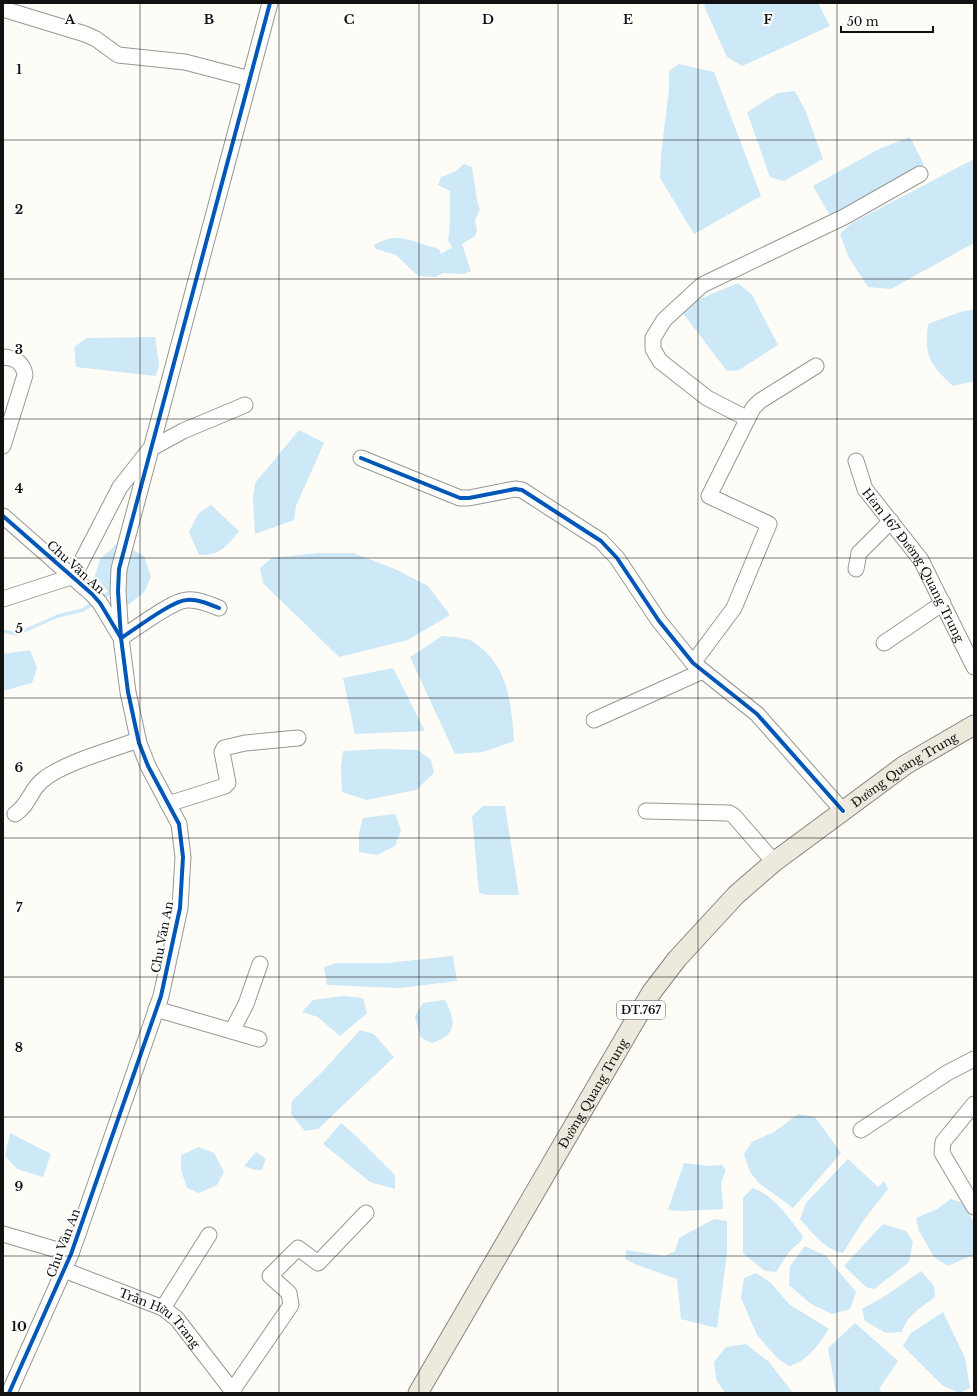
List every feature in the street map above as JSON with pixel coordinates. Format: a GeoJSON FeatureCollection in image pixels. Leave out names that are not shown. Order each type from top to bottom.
{"type":"FeatureCollection","features":[{"type":"Feature","properties":{"kind":"main road","name":"Đường Quang Trung"},"geometry":{"type":"LineString","coordinates":[[418,1393],[651,993],[677,959],[736,895],[774,862],[905,765],[974,725]]}},
{"type":"Feature","properties":{"kind":"street"},"geometry":{"type":"LineString","coordinates":[[6,3],[3,9],[85,34],[96,39],[118,55],[185,62],[250,79]]}},
{"type":"Feature","properties":{"kind":"street"},"geometry":{"type":"LineString","coordinates":[[219,608],[198,601],[185,600],[172,605],[120,638],[118,591],[119,569],[270,3]]}},
{"type":"Feature","properties":{"kind":"street"},"geometry":{"type":"LineString","coordinates":[[746,418],[707,398],[660,361],[653,349],[653,338],[664,320],[702,285],[844,217],[920,174]]}},
{"type":"Feature","properties":{"kind":"street"},"geometry":{"type":"LineString","coordinates":[[3,357],[12,358],[20,362],[24,368],[25,375],[3,446]]}},
{"type":"Feature","properties":{"kind":"street"},"geometry":{"type":"LineString","coordinates":[[594,720],[698,667],[734,608],[769,524],[709,496],[752,408],[760,401],[816,366]]}},
{"type":"Feature","properties":{"kind":"street"},"geometry":{"type":"LineString","coordinates":[[3,599],[74,576],[120,487],[150,449],[183,431],[245,405]]}},
{"type":"Feature","properties":{"kind":"street"},"geometry":{"type":"LineString","coordinates":[[361,458],[460,498],[470,498],[515,489],[527,492],[601,541],[617,558],[659,621],[698,667],[757,714],[843,811]]}},
{"type":"Feature","properties":{"kind":"street","name":"Hẻm 167 Đường Quang Trung"},"geometry":{"type":"LineString","coordinates":[[856,461],[865,489],[875,504],[891,521],[921,560],[974,668]]}},
{"type":"Feature","properties":{"kind":"street","name":"Chu Văn An"},"geometry":{"type":"LineString","coordinates":[[3,516],[74,576],[96,598],[120,638],[128,692],[138,740],[148,766],[179,824],[183,857],[180,908],[156,1009],[64,1270],[8,1393]]}},
{"type":"Feature","properties":{"kind":"street"},"geometry":{"type":"LineString","coordinates":[[856,569],[859,553],[891,521]]}},
{"type":"Feature","properties":{"kind":"street"},"geometry":{"type":"LineString","coordinates":[[884,643],[943,603]]}},
{"type":"Feature","properties":{"kind":"street"},"geometry":{"type":"LineString","coordinates":[[168,804],[228,784],[222,752],[224,748],[245,743],[298,738]]}},
{"type":"Feature","properties":{"kind":"street"},"geometry":{"type":"LineString","coordinates":[[15,814],[24,808],[34,789],[43,779],[57,771],[138,740]]}},
{"type":"Feature","properties":{"kind":"street"},"geometry":{"type":"LineString","coordinates":[[646,811],[724,811],[734,816],[774,862]]}},
{"type":"Feature","properties":{"kind":"street"},"geometry":{"type":"LineString","coordinates":[[232,1031],[246,1004],[260,964]]}},
{"type":"Feature","properties":{"kind":"street"},"geometry":{"type":"LineString","coordinates":[[156,1009],[259,1039]]}},
{"type":"Feature","properties":{"kind":"street"},"geometry":{"type":"LineString","coordinates":[[861,1130],[947,1073],[974,1059]]}},
{"type":"Feature","properties":{"kind":"street"},"geometry":{"type":"LineString","coordinates":[[974,1104],[943,1142],[942,1148],[942,1153],[974,1207]]}},
{"type":"Feature","properties":{"kind":"street"},"geometry":{"type":"LineString","coordinates":[[233,1392],[291,1305],[289,1293],[270,1276],[298,1248],[318,1263],[366,1213]]}},
{"type":"Feature","properties":{"kind":"street"},"geometry":{"type":"LineString","coordinates":[[3,1234],[70,1254]]}},
{"type":"Feature","properties":{"kind":"street"},"geometry":{"type":"LineString","coordinates":[[163,1308],[209,1235]]}},
{"type":"Feature","properties":{"kind":"street","name":"Trần Hữu Trang"},"geometry":{"type":"LineString","coordinates":[[64,1270],[163,1308],[177,1319],[233,1392]]}},
{"type":"Feature","properties":{"kind":"water"},"geometry":{"type":"Polygon","coordinates":[[[706,3],[818,3],[830,26],[742,66],[727,57],[704,6],[706,3]]]}},
{"type":"Feature","properties":{"kind":"water"},"geometry":{"type":"Polygon","coordinates":[[[679,64],[714,72],[761,196],[694,234],[660,178],[661,155],[669,88],[669,71],[679,64]]]}},
{"type":"Feature","properties":{"kind":"water"},"geometry":{"type":"Polygon","coordinates":[[[795,91],[806,112],[823,159],[784,181],[770,177],[747,112],[778,93],[795,91]]]}},
{"type":"Feature","properties":{"kind":"water"},"geometry":{"type":"Polygon","coordinates":[[[910,137],[924,165],[830,216],[813,186],[879,149],[910,137]]]}},
{"type":"Feature","properties":{"kind":"water"},"geometry":{"type":"Polygon","coordinates":[[[974,159],[974,243],[891,289],[868,287],[848,256],[840,234],[852,223],[974,159]]]}},
{"type":"Feature","properties":{"kind":"water"},"geometry":{"type":"Polygon","coordinates":[[[464,164],[472,167],[477,200],[480,209],[475,220],[477,230],[475,236],[462,244],[471,271],[464,274],[443,273],[435,277],[418,276],[396,255],[376,249],[374,245],[391,238],[406,239],[439,249],[441,254],[452,247],[448,241],[450,191],[438,185],[441,177],[456,171],[464,164]]]}},
{"type":"Feature","properties":{"kind":"water"},"geometry":{"type":"Polygon","coordinates":[[[738,283],[752,295],[778,345],[739,370],[727,371],[682,312],[695,301],[738,283]]]}},
{"type":"Feature","properties":{"kind":"water"},"geometry":{"type":"Polygon","coordinates":[[[974,309],[974,381],[953,386],[939,372],[930,359],[927,344],[928,324],[960,312],[974,309]]]}},
{"type":"Feature","properties":{"kind":"water"},"geometry":{"type":"Polygon","coordinates":[[[155,337],[159,365],[156,376],[76,367],[74,347],[87,338],[155,337]]]}},
{"type":"Feature","properties":{"kind":"water"},"geometry":{"type":"Polygon","coordinates":[[[299,430],[324,443],[296,506],[294,520],[255,534],[253,498],[255,483],[299,430]]]}},
{"type":"Feature","properties":{"kind":"water"},"geometry":{"type":"Polygon","coordinates":[[[211,505],[239,531],[226,546],[218,552],[207,555],[199,555],[189,532],[198,514],[211,505]]]}},
{"type":"Feature","properties":{"kind":"water"},"geometry":{"type":"Polygon","coordinates":[[[119,542],[144,556],[151,577],[145,591],[127,606],[109,593],[95,576],[100,559],[119,542]]]}},
{"type":"Feature","properties":{"kind":"water"},"geometry":{"type":"Polygon","coordinates":[[[319,553],[353,553],[395,569],[428,586],[450,615],[408,640],[339,657],[263,583],[260,568],[272,558],[319,553]]]}},
{"type":"Feature","properties":{"kind":"water"},"geometry":{"type":"Polygon","coordinates":[[[442,636],[462,638],[472,641],[494,661],[506,685],[514,741],[483,752],[455,754],[410,657],[442,636]]]}},
{"type":"Feature","properties":{"kind":"water"},"geometry":{"type":"Polygon","coordinates":[[[30,650],[37,668],[32,683],[3,691],[3,654],[30,650]]]}},
{"type":"Feature","properties":{"kind":"water"},"geometry":{"type":"Polygon","coordinates":[[[393,668],[425,731],[355,734],[343,678],[393,668]]]}},
{"type":"Feature","properties":{"kind":"water"},"geometry":{"type":"Polygon","coordinates":[[[382,749],[418,750],[431,760],[434,773],[416,790],[367,800],[342,792],[341,766],[343,751],[382,749]]]}},
{"type":"Feature","properties":{"kind":"water"},"geometry":{"type":"Polygon","coordinates":[[[483,806],[505,806],[519,895],[487,895],[479,893],[472,816],[483,806]]]}},
{"type":"Feature","properties":{"kind":"water"},"geometry":{"type":"Polygon","coordinates":[[[395,814],[401,830],[395,846],[377,855],[359,852],[359,833],[363,818],[395,814]]]}},
{"type":"Feature","properties":{"kind":"water"},"geometry":{"type":"Polygon","coordinates":[[[453,956],[457,981],[400,988],[327,985],[324,967],[336,963],[387,963],[453,956]]]}},
{"type":"Feature","properties":{"kind":"water"},"geometry":{"type":"Polygon","coordinates":[[[343,996],[363,998],[367,1013],[340,1036],[318,1017],[302,1012],[313,1000],[343,996]]]}},
{"type":"Feature","properties":{"kind":"water"},"geometry":{"type":"Polygon","coordinates":[[[445,1000],[453,1020],[452,1026],[447,1035],[432,1043],[420,1037],[415,1016],[423,1003],[445,1000]]]}},
{"type":"Feature","properties":{"kind":"water"},"geometry":{"type":"Polygon","coordinates":[[[360,1030],[374,1034],[394,1057],[318,1129],[305,1131],[291,1114],[292,1101],[324,1070],[360,1030]]]}},
{"type":"Feature","properties":{"kind":"water"},"geometry":{"type":"Polygon","coordinates":[[[798,1114],[815,1117],[841,1153],[793,1208],[759,1183],[750,1172],[744,1154],[752,1142],[774,1132],[798,1114]]]}},
{"type":"Feature","properties":{"kind":"water"},"geometry":{"type":"Polygon","coordinates":[[[341,1123],[395,1175],[395,1189],[370,1182],[323,1144],[341,1123]]]}},
{"type":"Feature","properties":{"kind":"water"},"geometry":{"type":"Polygon","coordinates":[[[10,1133],[51,1154],[43,1177],[17,1169],[5,1156],[10,1133]]]}},
{"type":"Feature","properties":{"kind":"water"},"geometry":{"type":"Polygon","coordinates":[[[199,1147],[214,1153],[224,1172],[217,1185],[199,1193],[187,1188],[181,1170],[181,1155],[199,1147]]]}},
{"type":"Feature","properties":{"kind":"water"},"geometry":{"type":"Polygon","coordinates":[[[256,1152],[266,1159],[262,1170],[255,1170],[244,1166],[256,1152]]]}},
{"type":"Feature","properties":{"kind":"water"},"geometry":{"type":"Polygon","coordinates":[[[848,1159],[878,1187],[884,1181],[888,1189],[863,1221],[843,1253],[831,1249],[825,1245],[800,1219],[806,1203],[848,1159]]]}},
{"type":"Feature","properties":{"kind":"water"},"geometry":{"type":"Polygon","coordinates":[[[684,1163],[709,1166],[722,1165],[726,1170],[721,1183],[723,1209],[681,1211],[668,1210],[684,1163]]]}},
{"type":"Feature","properties":{"kind":"water"},"geometry":{"type":"Polygon","coordinates":[[[752,1188],[768,1196],[803,1236],[801,1241],[789,1252],[776,1272],[765,1271],[743,1253],[743,1198],[752,1188]]]}},
{"type":"Feature","properties":{"kind":"water"},"geometry":{"type":"Polygon","coordinates":[[[951,1199],[964,1203],[974,1223],[974,1253],[973,1255],[948,1266],[934,1257],[919,1231],[916,1218],[937,1209],[951,1199]]]}},
{"type":"Feature","properties":{"kind":"water"},"geometry":{"type":"Polygon","coordinates":[[[714,1219],[727,1221],[727,1254],[717,1328],[681,1319],[677,1279],[637,1265],[625,1259],[626,1250],[665,1256],[675,1251],[679,1238],[714,1219]]]}},
{"type":"Feature","properties":{"kind":"water"},"geometry":{"type":"Polygon","coordinates":[[[883,1224],[906,1231],[913,1242],[909,1262],[874,1289],[866,1287],[844,1266],[883,1224]]]}},
{"type":"Feature","properties":{"kind":"water"},"geometry":{"type":"Polygon","coordinates":[[[805,1246],[826,1256],[856,1292],[850,1309],[832,1314],[811,1304],[789,1285],[790,1266],[805,1246]]]}},
{"type":"Feature","properties":{"kind":"water"},"geometry":{"type":"Polygon","coordinates":[[[921,1271],[934,1286],[935,1297],[911,1316],[902,1332],[886,1333],[865,1321],[862,1309],[887,1295],[921,1271]]]}},
{"type":"Feature","properties":{"kind":"water"},"geometry":{"type":"Polygon","coordinates":[[[756,1273],[771,1283],[789,1304],[829,1329],[812,1351],[796,1364],[789,1366],[778,1359],[757,1335],[741,1298],[744,1278],[756,1273]]]}},
{"type":"Feature","properties":{"kind":"water"},"geometry":{"type":"Polygon","coordinates":[[[943,1312],[965,1358],[970,1388],[959,1393],[942,1385],[903,1346],[911,1333],[943,1312]]]}},
{"type":"Feature","properties":{"kind":"water"},"geometry":{"type":"Polygon","coordinates":[[[855,1323],[898,1361],[879,1389],[882,1393],[836,1393],[828,1348],[855,1323]]]}},
{"type":"Feature","properties":{"kind":"water"},"geometry":{"type":"Polygon","coordinates":[[[746,1344],[769,1362],[793,1393],[725,1393],[716,1379],[714,1362],[726,1347],[746,1344]]]}},
{"type":"Feature","properties":{"kind":"waterway"},"geometry":{"type":"LineString","coordinates":[[100,599],[109,593]]}},
{"type":"Feature","properties":{"kind":"waterway"},"geometry":{"type":"LineString","coordinates":[[3,631],[17,634],[58,616],[83,610],[95,602]]}},
{"type":"Feature","properties":{"kind":"cycle path"},"geometry":{"type":"LineString","coordinates":[[219,608],[195,600],[181,601],[163,610],[121,638],[118,591],[119,569],[270,3]]}},
{"type":"Feature","properties":{"kind":"cycle path"},"geometry":{"type":"LineString","coordinates":[[361,458],[460,498],[469,498],[515,489],[522,490],[601,541],[617,558],[659,621],[693,663],[757,714],[843,811]]}},
{"type":"Feature","properties":{"kind":"cycle path"},"geometry":{"type":"LineString","coordinates":[[3,516],[92,594],[100,603],[121,638],[128,692],[139,743],[148,766],[179,824],[183,857],[180,908],[161,996],[71,1254],[9,1393]]}}]}
